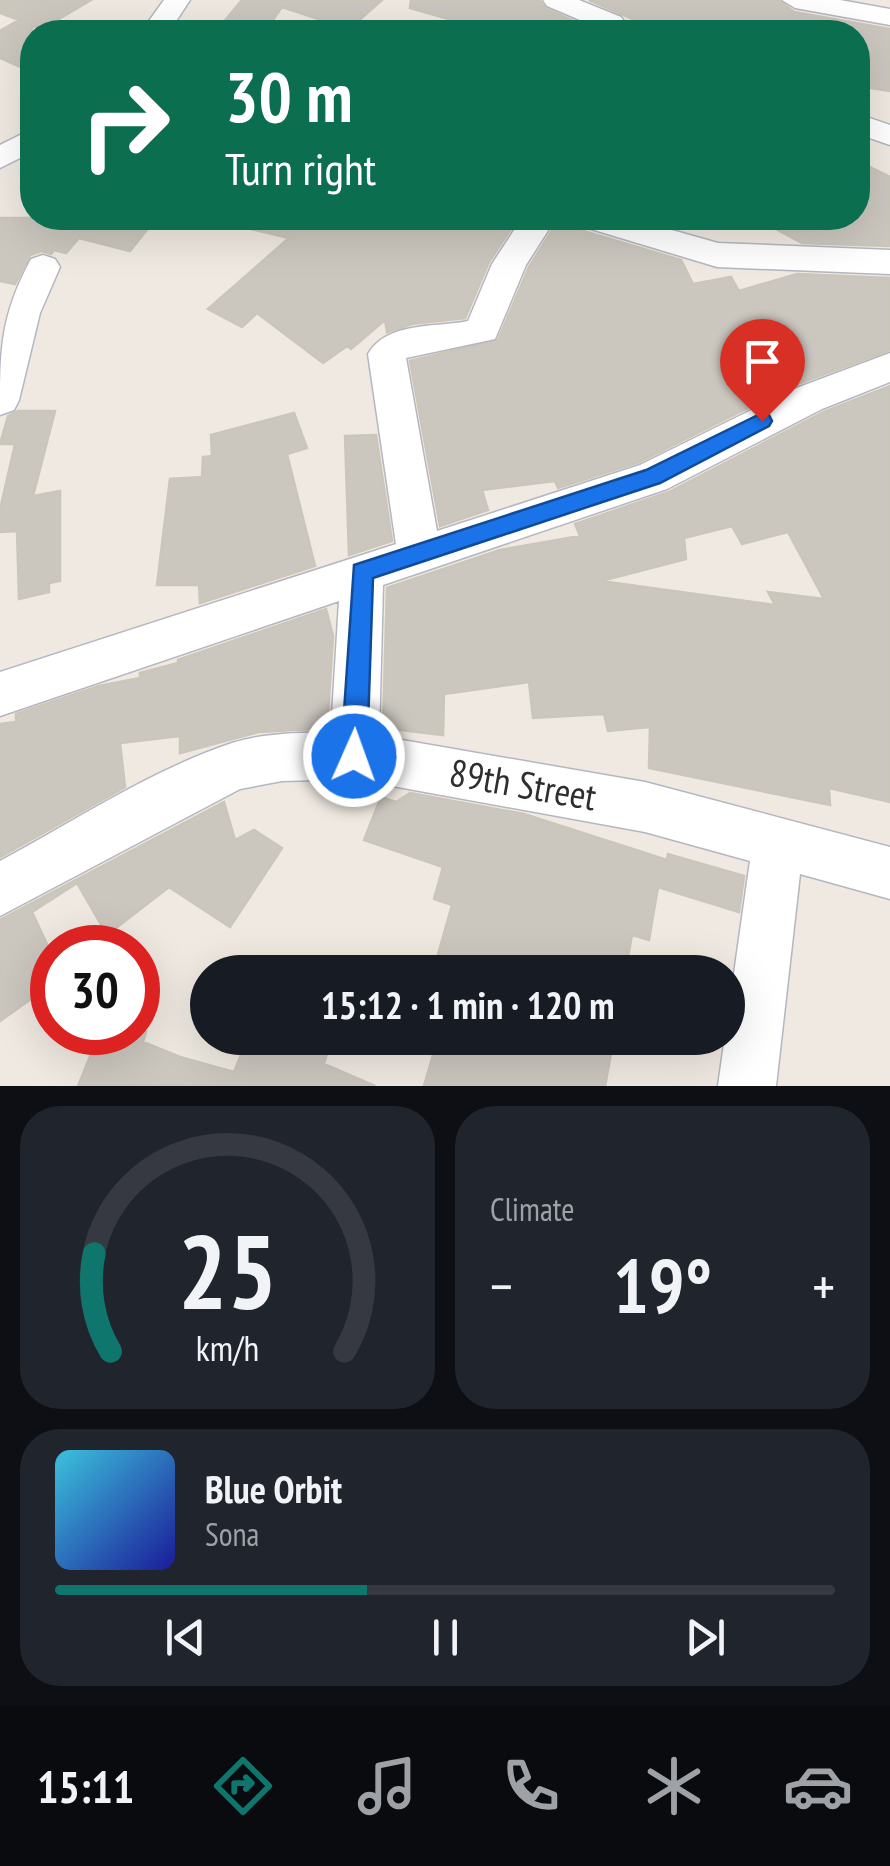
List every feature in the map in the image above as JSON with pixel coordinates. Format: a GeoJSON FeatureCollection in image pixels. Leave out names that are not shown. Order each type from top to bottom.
{"type":"FeatureCollection","features":[{"type":"Feature","properties":{"kind":"street"},"geometry":{"type":"LineString","coordinates":[[556,0],[603,20]]}},
{"type":"Feature","properties":{"kind":"street"},"geometry":{"type":"LineString","coordinates":[[795,0],[890,18]]}},
{"type":"Feature","properties":{"kind":"street"},"geometry":{"type":"LineString","coordinates":[[419,552],[386,354],[400,344],[472,336],[482,330],[509,264],[531,230]]}},
{"type":"Feature","properties":{"kind":"street"},"geometry":{"type":"LineString","coordinates":[[634,230],[717,254],[890,262]]}},
{"type":"Feature","properties":{"kind":"street"},"geometry":{"type":"LineString","coordinates":[[0,400],[22,312],[43,268]]}},
{"type":"Feature","properties":{"kind":"street"},"geometry":{"type":"LineString","coordinates":[[0,694],[653,477],[808,399],[890,367]]}},
{"type":"Feature","properties":{"kind":"street"},"geometry":{"type":"LineString","coordinates":[[354,756],[362,572]]}},
{"type":"Feature","properties":{"kind":"street","name":"89th Street"},"geometry":{"type":"LineString","coordinates":[[0,890],[235,766],[282,757],[354,756],[645,807],[890,873]]}},
{"type":"Feature","properties":{"kind":"street"},"geometry":{"type":"LineString","coordinates":[[747,1086],[778,842]]}},
{"type":"Feature","properties":{"kind":"building"},"geometry":{"type":"Polygon","coordinates":[[[0,0],[91,0],[57,20],[20,20],[20,67],[0,58],[0,31],[19,20],[0,13],[0,0]]]}},
{"type":"Feature","properties":{"kind":"building"},"geometry":{"type":"Polygon","coordinates":[[[242,0],[382,0],[359,20],[322,20],[282,7],[273,20],[225,20],[242,0]]]}},
{"type":"Feature","properties":{"kind":"building"},"geometry":{"type":"Polygon","coordinates":[[[411,0],[539,0],[546,9],[571,20],[452,20],[410,8],[411,0]]]}},
{"type":"Feature","properties":{"kind":"building"},"geometry":{"type":"Polygon","coordinates":[[[589,0],[778,0],[794,12],[839,20],[635,20],[589,0]]]}},
{"type":"Feature","properties":{"kind":"building"},"geometry":{"type":"Polygon","coordinates":[[[870,25],[890,29],[890,91],[870,88],[870,25]]]}},
{"type":"Feature","properties":{"kind":"building"},"geometry":{"type":"Polygon","coordinates":[[[870,167],[890,177],[890,246],[802,243],[778,230],[870,230],[870,167]]]}},
{"type":"Feature","properties":{"kind":"building"},"geometry":{"type":"Polygon","coordinates":[[[0,218],[20,218],[20,230],[147,230],[130,251],[79,238],[66,253],[54,250],[51,254],[42,251],[30,255],[15,284],[0,281],[0,218]]]}},
{"type":"Feature","properties":{"kind":"building"},"geometry":{"type":"Polygon","coordinates":[[[255,230],[510,230],[489,262],[465,318],[412,324],[387,332],[385,320],[351,349],[347,346],[323,363],[257,313],[242,327],[208,309],[289,238],[255,230]]]}},
{"type":"Feature","properties":{"kind":"building"},"geometry":{"type":"Polygon","coordinates":[[[552,230],[580,230],[681,260],[693,284],[731,277],[739,291],[797,274],[890,278],[890,350],[792,386],[639,462],[558,488],[555,481],[482,490],[488,510],[440,526],[410,361],[498,340],[529,267],[552,230]]]}},
{"type":"Feature","properties":{"kind":"building"},"geometry":{"type":"Polygon","coordinates":[[[890,386],[890,802],[829,788],[830,805],[649,768],[650,727],[608,731],[604,714],[533,718],[529,682],[444,694],[443,735],[383,728],[387,588],[500,550],[580,536],[575,524],[669,492],[824,412],[890,386]],[[732,526],[684,538],[686,559],[601,581],[775,605],[768,592],[824,599],[788,532],[742,544],[732,526]]]}},
{"type":"Feature","properties":{"kind":"building"},"geometry":{"type":"Polygon","coordinates":[[[18,411],[55,411],[33,496],[60,491],[60,581],[49,583],[49,592],[19,599],[17,531],[0,532],[0,510],[15,444],[0,444],[8,416],[18,411]]]}},
{"type":"Feature","properties":{"kind":"building"},"geometry":{"type":"Polygon","coordinates":[[[294,413],[307,448],[287,454],[315,566],[200,603],[199,585],[157,585],[170,479],[202,477],[203,457],[212,456],[211,435],[294,413]]]}},
{"type":"Feature","properties":{"kind":"building"},"geometry":{"type":"Polygon","coordinates":[[[376,435],[392,541],[349,555],[345,436],[376,435]]]}},
{"type":"Feature","properties":{"kind":"building"},"geometry":{"type":"Polygon","coordinates":[[[326,609],[333,636],[327,728],[259,732],[180,753],[180,736],[120,743],[125,787],[0,857],[0,724],[16,722],[16,714],[99,686],[140,678],[140,673],[326,609]]]}},
{"type":"Feature","properties":{"kind":"building"},"geometry":{"type":"Polygon","coordinates":[[[410,793],[524,814],[667,860],[668,854],[744,876],[739,912],[658,887],[649,940],[632,935],[628,955],[438,955],[452,905],[434,899],[443,867],[364,840],[381,797],[396,802],[410,793]]]}},
{"type":"Feature","properties":{"kind":"building"},"geometry":{"type":"Polygon","coordinates":[[[224,802],[235,840],[254,830],[282,848],[230,927],[169,887],[120,925],[101,925],[77,883],[32,912],[38,925],[30,925],[30,1000],[0,1021],[0,920],[224,802]]]}},
{"type":"Feature","properties":{"kind":"building"},"geometry":{"type":"Polygon","coordinates":[[[160,1049],[234,1072],[241,1055],[326,1055],[324,1064],[375,1086],[78,1086],[91,1055],[160,1055],[160,1049]]]}},
{"type":"Feature","properties":{"kind":"building"},"geometry":{"type":"Polygon","coordinates":[[[433,1055],[611,1055],[605,1086],[424,1086],[433,1055]]]}},
{"type":"Feature","properties":{"kind":"route"},"geometry":{"type":"LineString","coordinates":[[354,756],[362,572],[653,477],[762,421]]}}]}
